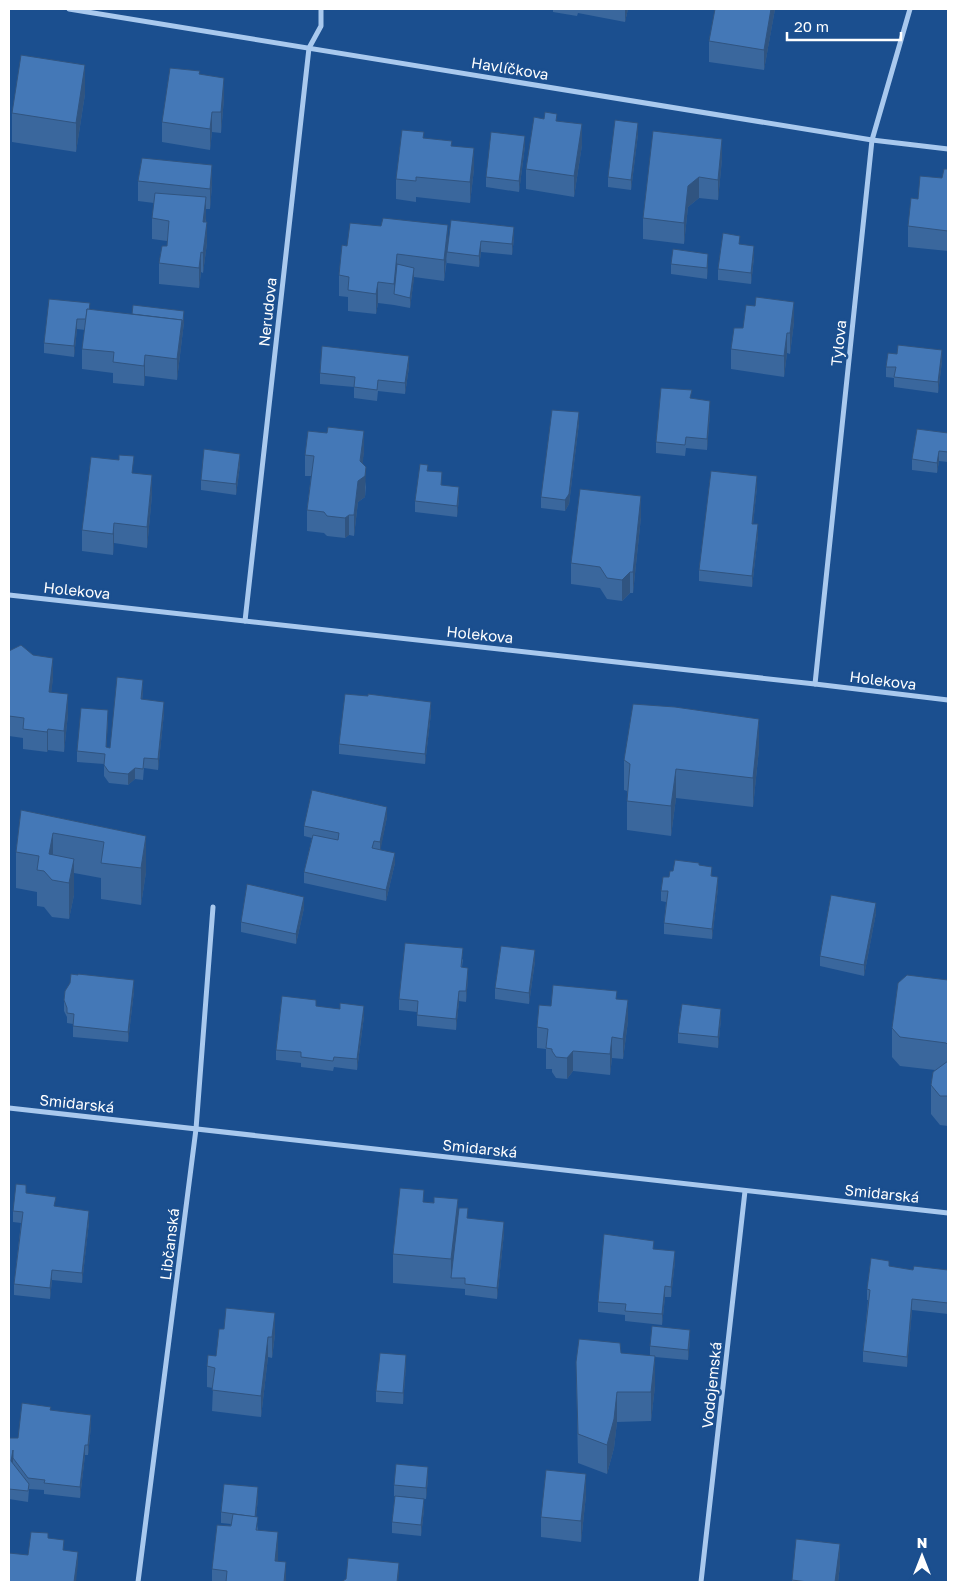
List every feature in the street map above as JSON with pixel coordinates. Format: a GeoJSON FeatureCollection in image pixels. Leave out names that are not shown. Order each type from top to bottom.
{"type":"FeatureCollection","features":[{"type":"Feature","properties":{"kind":"street","name":"Havlíčkova"},"geometry":{"type":"LineString","coordinates":[[69,9],[872,140],[948,149]]}},
{"type":"Feature","properties":{"kind":"street","name":"Nerudova"},"geometry":{"type":"LineString","coordinates":[[245,621],[309,48],[321,26],[321,9]]}},
{"type":"Feature","properties":{"kind":"street","name":"Tylova"},"geometry":{"type":"LineString","coordinates":[[815,684],[872,140],[910,9]]}},
{"type":"Feature","properties":{"kind":"street","name":"Holekova"},"geometry":{"type":"LineString","coordinates":[[9,595],[948,700]]}},
{"type":"Feature","properties":{"kind":"street","name":"Libčanská"},"geometry":{"type":"LineString","coordinates":[[138,1582],[196,1129],[213,907]]}},
{"type":"Feature","properties":{"kind":"street","name":"Smidarská"},"geometry":{"type":"LineString","coordinates":[[9,1108],[948,1213]]}},
{"type":"Feature","properties":{"kind":"street","name":"Vodojemská"},"geometry":{"type":"LineString","coordinates":[[701,1582],[745,1191]]}},
{"type":"Feature","properties":{"kind":"building"},"geometry":{"type":"Polygon","coordinates":[[[715,9],[771,9],[764,50],[709,41],[715,9]]]}},
{"type":"Feature","properties":{"kind":"building"},"geometry":{"type":"Polygon","coordinates":[[[21,55],[85,65],[76,123],[12,113],[21,55]]]}},
{"type":"Feature","properties":{"kind":"building"},"geometry":{"type":"Polygon","coordinates":[[[170,68],[200,71],[199,74],[224,78],[221,112],[212,112],[210,129],[162,122],[170,68]]]}},
{"type":"Feature","properties":{"kind":"building"},"geometry":{"type":"Polygon","coordinates":[[[545,112],[557,114],[556,121],[582,124],[574,176],[526,169],[534,117],[544,119],[545,112]]]}},
{"type":"Feature","properties":{"kind":"building"},"geometry":{"type":"Polygon","coordinates":[[[615,120],[638,123],[631,180],[608,177],[615,120]]]}},
{"type":"Feature","properties":{"kind":"building"},"geometry":{"type":"Polygon","coordinates":[[[402,130],[424,132],[423,138],[452,141],[451,146],[474,148],[470,182],[416,177],[416,181],[396,179],[402,130]]]}},
{"type":"Feature","properties":{"kind":"building"},"geometry":{"type":"Polygon","coordinates":[[[653,131],[722,139],[718,180],[699,177],[688,186],[684,223],[643,218],[653,131]]]}},
{"type":"Feature","properties":{"kind":"building"},"geometry":{"type":"Polygon","coordinates":[[[491,132],[525,136],[519,181],[486,177],[491,132]]]}},
{"type":"Feature","properties":{"kind":"building"},"geometry":{"type":"Polygon","coordinates":[[[142,158],[212,165],[210,189],[138,181],[142,158]]]}},
{"type":"Feature","properties":{"kind":"building"},"geometry":{"type":"Polygon","coordinates":[[[944,169],[948,169],[948,231],[908,226],[911,198],[918,199],[920,176],[942,178],[944,169]]]}},
{"type":"Feature","properties":{"kind":"building"},"geometry":{"type":"Polygon","coordinates":[[[155,193],[206,197],[203,222],[207,222],[199,268],[159,263],[162,246],[167,246],[169,221],[152,218],[155,193]]]}},
{"type":"Feature","properties":{"kind":"building"},"geometry":{"type":"Polygon","coordinates":[[[383,218],[448,225],[444,260],[397,254],[394,284],[378,282],[376,294],[348,290],[349,277],[339,275],[342,245],[347,246],[350,223],[381,226],[383,218]]]}},
{"type":"Feature","properties":{"kind":"building"},"geometry":{"type":"Polygon","coordinates":[[[451,220],[514,227],[512,244],[481,241],[479,256],[447,252],[451,220]]]}},
{"type":"Feature","properties":{"kind":"building"},"geometry":{"type":"Polygon","coordinates":[[[723,233],[740,236],[739,244],[754,246],[751,273],[718,269],[723,233]]]}},
{"type":"Feature","properties":{"kind":"building"},"geometry":{"type":"Polygon","coordinates":[[[673,249],[708,254],[707,268],[671,264],[673,249]]]}},
{"type":"Feature","properties":{"kind":"building"},"geometry":{"type":"Polygon","coordinates":[[[397,264],[414,268],[410,298],[394,294],[397,264]]]}},
{"type":"Feature","properties":{"kind":"building"},"geometry":{"type":"Polygon","coordinates":[[[756,297],[794,302],[790,333],[787,333],[784,356],[731,349],[734,328],[743,328],[746,305],[755,306],[756,297]]]}},
{"type":"Feature","properties":{"kind":"building"},"geometry":{"type":"Polygon","coordinates":[[[49,299],[90,303],[86,319],[77,319],[74,346],[44,343],[49,299]]]}},
{"type":"Feature","properties":{"kind":"building"},"geometry":{"type":"Polygon","coordinates":[[[133,305],[184,311],[182,330],[182,320],[132,314],[133,305]]]}},
{"type":"Feature","properties":{"kind":"building"},"geometry":{"type":"Polygon","coordinates":[[[87,309],[182,320],[177,359],[145,355],[144,366],[113,362],[114,352],[82,349],[87,309]]]}},
{"type":"Feature","properties":{"kind":"building"},"geometry":{"type":"Polygon","coordinates":[[[898,345],[942,350],[938,382],[894,377],[896,367],[886,367],[888,353],[897,354],[898,345]]]}},
{"type":"Feature","properties":{"kind":"building"},"geometry":{"type":"Polygon","coordinates":[[[322,346],[409,356],[405,383],[378,380],[377,390],[354,387],[355,377],[320,373],[322,346]]]}},
{"type":"Feature","properties":{"kind":"building"},"geometry":{"type":"Polygon","coordinates":[[[661,388],[692,390],[690,398],[710,401],[707,439],[686,437],[685,445],[656,442],[661,388]]]}},
{"type":"Feature","properties":{"kind":"building"},"geometry":{"type":"Polygon","coordinates":[[[552,410],[579,412],[569,494],[565,500],[541,497],[552,410]]]}},
{"type":"Feature","properties":{"kind":"building"},"geometry":{"type":"Polygon","coordinates":[[[328,427],[364,431],[360,461],[366,467],[365,476],[358,481],[354,515],[349,515],[345,518],[327,516],[324,512],[307,510],[314,456],[305,455],[308,431],[327,433],[328,427]]]}},
{"type":"Feature","properties":{"kind":"building"},"geometry":{"type":"Polygon","coordinates":[[[917,429],[948,433],[948,452],[939,451],[937,463],[912,459],[917,429]]]}},
{"type":"Feature","properties":{"kind":"building"},"geometry":{"type":"Polygon","coordinates":[[[204,449],[240,454],[236,484],[201,480],[204,449]]]}},
{"type":"Feature","properties":{"kind":"building"},"geometry":{"type":"Polygon","coordinates":[[[119,455],[134,456],[132,473],[152,475],[147,527],[114,523],[113,534],[82,530],[91,457],[119,460],[119,455]]]}},
{"type":"Feature","properties":{"kind":"building"},"geometry":{"type":"Polygon","coordinates":[[[420,464],[428,465],[427,471],[442,472],[441,485],[459,487],[457,506],[415,501],[420,464]]]}},
{"type":"Feature","properties":{"kind":"building"},"geometry":{"type":"Polygon","coordinates":[[[711,471],[757,476],[752,524],[758,524],[752,576],[699,570],[711,471]]]}},
{"type":"Feature","properties":{"kind":"building"},"geometry":{"type":"Polygon","coordinates":[[[580,489],[641,496],[633,572],[630,572],[622,580],[607,578],[600,567],[571,563],[580,489]]]}},
{"type":"Feature","properties":{"kind":"building"},"geometry":{"type":"Polygon","coordinates":[[[21,645],[33,655],[53,658],[49,692],[68,694],[64,731],[48,729],[47,732],[23,729],[24,718],[9,716],[9,651],[21,645]]]}},
{"type":"Feature","properties":{"kind":"building"},"geometry":{"type":"Polygon","coordinates":[[[117,677],[143,680],[141,699],[164,702],[158,759],[144,758],[143,769],[135,768],[128,774],[109,772],[104,765],[105,754],[77,751],[81,708],[108,710],[106,747],[110,748],[117,677]]]}},
{"type":"Feature","properties":{"kind":"building"},"geometry":{"type":"Polygon","coordinates":[[[345,694],[368,696],[368,694],[431,702],[425,754],[339,744],[345,694]]]}},
{"type":"Feature","properties":{"kind":"building"},"geometry":{"type":"Polygon","coordinates":[[[633,704],[675,707],[759,719],[753,778],[676,769],[671,806],[627,801],[630,764],[624,760],[633,704]]]}},
{"type":"Feature","properties":{"kind":"building"},"geometry":{"type":"Polygon","coordinates":[[[312,790],[387,807],[380,842],[374,841],[372,848],[395,853],[386,890],[304,872],[313,835],[338,840],[339,833],[304,826],[312,790]]]}},
{"type":"Feature","properties":{"kind":"building"},"geometry":{"type":"Polygon","coordinates":[[[21,810],[146,836],[141,868],[101,863],[104,842],[53,833],[49,854],[74,859],[69,883],[52,880],[44,871],[37,870],[39,856],[16,852],[21,810]]]}},
{"type":"Feature","properties":{"kind":"building"},"geometry":{"type":"Polygon","coordinates":[[[675,860],[699,863],[699,865],[712,867],[711,876],[718,877],[712,929],[664,923],[668,891],[661,891],[663,877],[669,877],[670,871],[673,871],[675,860]]]}},
{"type":"Feature","properties":{"kind":"building"},"geometry":{"type":"Polygon","coordinates":[[[247,884],[304,897],[296,934],[241,922],[247,884]]]}},
{"type":"Feature","properties":{"kind":"building"},"geometry":{"type":"Polygon","coordinates":[[[831,895],[876,903],[864,965],[820,956],[831,895]]]}},
{"type":"Feature","properties":{"kind":"building"},"geometry":{"type":"Polygon","coordinates":[[[405,943],[463,948],[461,967],[468,968],[466,991],[459,991],[456,1019],[417,1015],[418,1001],[399,999],[405,943]]]}},
{"type":"Feature","properties":{"kind":"building"},"geometry":{"type":"Polygon","coordinates":[[[501,946],[535,950],[529,993],[495,988],[501,946]]]}},
{"type":"Feature","properties":{"kind":"building"},"geometry":{"type":"Polygon","coordinates":[[[71,974],[134,980],[128,1032],[73,1026],[74,1014],[67,1013],[64,1000],[71,974]]]}},
{"type":"Feature","properties":{"kind":"building"},"geometry":{"type":"Polygon","coordinates":[[[907,975],[948,980],[948,1045],[946,1043],[900,1037],[892,1028],[898,983],[907,975]]]}},
{"type":"Feature","properties":{"kind":"building"},"geometry":{"type":"Polygon","coordinates":[[[553,985],[617,991],[616,999],[628,1000],[623,1039],[612,1037],[610,1054],[573,1051],[567,1058],[556,1057],[552,1049],[546,1048],[548,1029],[537,1027],[539,1005],[551,1006],[553,985]]]}},
{"type":"Feature","properties":{"kind":"building"},"geometry":{"type":"Polygon","coordinates":[[[282,996],[316,1000],[316,1006],[340,1009],[340,1003],[364,1006],[357,1059],[334,1057],[333,1061],[301,1057],[301,1052],[276,1050],[282,996]]]}},
{"type":"Feature","properties":{"kind":"building"},"geometry":{"type":"Polygon","coordinates":[[[682,1004],[721,1009],[718,1037],[678,1033],[682,1004]]]}},
{"type":"Feature","properties":{"kind":"building"},"geometry":{"type":"Polygon","coordinates":[[[948,1061],[948,1096],[940,1096],[931,1085],[933,1072],[948,1061]]]}},
{"type":"Feature","properties":{"kind":"building"},"geometry":{"type":"Polygon","coordinates":[[[16,1184],[26,1185],[26,1193],[56,1197],[54,1206],[89,1211],[82,1273],[52,1270],[50,1288],[14,1284],[23,1212],[13,1211],[16,1184]]]}},
{"type":"Feature","properties":{"kind":"building"},"geometry":{"type":"Polygon","coordinates":[[[400,1188],[424,1190],[423,1202],[434,1203],[434,1197],[458,1199],[451,1259],[393,1254],[400,1188]]]}},
{"type":"Feature","properties":{"kind":"building"},"geometry":{"type":"Polygon","coordinates":[[[459,1208],[468,1208],[467,1218],[504,1222],[497,1288],[465,1284],[465,1278],[451,1278],[459,1208]]]}},
{"type":"Feature","properties":{"kind":"building"},"geometry":{"type":"Polygon","coordinates":[[[604,1234],[654,1241],[653,1249],[675,1251],[671,1287],[665,1286],[662,1314],[625,1311],[626,1304],[598,1302],[604,1234]]]}},
{"type":"Feature","properties":{"kind":"building"},"geometry":{"type":"Polygon","coordinates":[[[871,1258],[889,1261],[889,1266],[913,1270],[914,1266],[948,1270],[948,1303],[912,1299],[907,1357],[863,1351],[870,1290],[867,1289],[871,1258]]]}},
{"type":"Feature","properties":{"kind":"building"},"geometry":{"type":"Polygon","coordinates":[[[226,1308],[275,1313],[272,1337],[268,1337],[261,1396],[212,1390],[215,1368],[207,1366],[208,1355],[216,1356],[219,1329],[224,1329],[226,1308]]]}},
{"type":"Feature","properties":{"kind":"building"},"geometry":{"type":"Polygon","coordinates":[[[652,1326],[690,1330],[688,1350],[650,1346],[652,1326]]]}},
{"type":"Feature","properties":{"kind":"building"},"geometry":{"type":"Polygon","coordinates":[[[579,1339],[620,1343],[621,1353],[655,1356],[651,1392],[617,1392],[614,1419],[607,1445],[578,1434],[576,1362],[579,1339]]]}},
{"type":"Feature","properties":{"kind":"building"},"geometry":{"type":"Polygon","coordinates":[[[380,1353],[406,1355],[403,1393],[376,1391],[380,1353]]]}},
{"type":"Feature","properties":{"kind":"building"},"geometry":{"type":"Polygon","coordinates":[[[22,1403],[51,1407],[50,1410],[91,1415],[88,1445],[85,1445],[80,1487],[44,1483],[45,1480],[28,1478],[13,1458],[13,1450],[11,1461],[29,1484],[28,1491],[9,1489],[9,1438],[18,1438],[22,1403]]]}},
{"type":"Feature","properties":{"kind":"building"},"geometry":{"type":"Polygon","coordinates":[[[396,1464],[428,1467],[426,1488],[394,1485],[396,1464]]]}},
{"type":"Feature","properties":{"kind":"building"},"geometry":{"type":"Polygon","coordinates":[[[546,1470],[586,1474],[581,1521],[541,1517],[546,1470]]]}},
{"type":"Feature","properties":{"kind":"building"},"geometry":{"type":"Polygon","coordinates":[[[224,1484],[258,1487],[255,1517],[221,1512],[224,1484]]]}},
{"type":"Feature","properties":{"kind":"building"},"geometry":{"type":"Polygon","coordinates":[[[395,1496],[424,1499],[421,1525],[392,1522],[395,1496]]]}},
{"type":"Feature","properties":{"kind":"building"},"geometry":{"type":"Polygon","coordinates":[[[233,1514],[258,1517],[256,1530],[278,1532],[275,1561],[286,1562],[284,1582],[226,1582],[227,1571],[212,1569],[217,1525],[231,1526],[233,1514]]]}},
{"type":"Feature","properties":{"kind":"building"},"geometry":{"type":"Polygon","coordinates":[[[31,1532],[48,1533],[48,1538],[64,1540],[63,1550],[78,1552],[74,1582],[9,1582],[9,1553],[28,1555],[31,1532]]]}},
{"type":"Feature","properties":{"kind":"building"},"geometry":{"type":"Polygon","coordinates":[[[796,1539],[840,1544],[835,1582],[792,1580],[796,1539]]]}},
{"type":"Feature","properties":{"kind":"building"},"geometry":{"type":"Polygon","coordinates":[[[348,1558],[399,1563],[397,1582],[341,1582],[346,1579],[348,1558]]]}}]}
